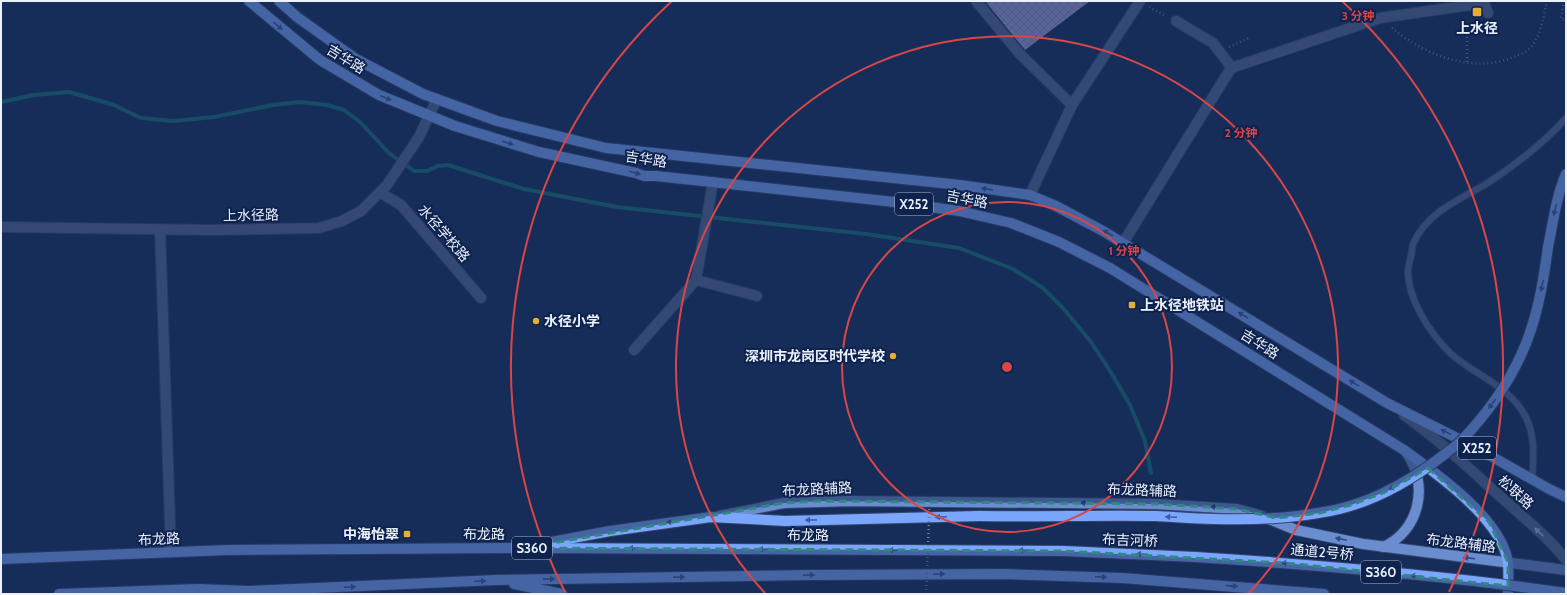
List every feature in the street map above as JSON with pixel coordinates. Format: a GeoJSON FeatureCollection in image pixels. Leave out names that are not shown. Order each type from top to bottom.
{"type":"FeatureCollection","features":[{"type":"Feature","properties":{"kind":"main road","name":"吉华路"},"geometry":{"type":"LineString","coordinates":[[249,1],[320,60],[379,95],[455,126],[539,152],[644,176],[656,176],[894,202],[959,211],[1011,223],[1059,242],[1116,272],[1404,450],[1427,467],[1480,512],[1496,533],[1508,562],[1508,594]]}},
{"type":"Feature","properties":{"kind":"main road","name":"吉华路"},"geometry":{"type":"LineString","coordinates":[[279,1],[297,17],[356,59],[423,94],[497,121],[606,148],[952,184],[1030,195],[1080,218],[1123,243],[1387,403],[1462,440],[1566,497]]}},
{"type":"Feature","properties":{"kind":"main road"},"geometry":{"type":"LineString","coordinates":[[522,548],[610,531],[711,517],[785,521],[980,516],[1157,516],[1215,519],[1276,518],[1320,513],[1351,505],[1385,492],[1423,472],[1460,442],[1498,395],[1521,356],[1536,316],[1554,216],[1562,183],[1566,174]]}},
{"type":"Feature","properties":{"kind":"main road"},"geometry":{"type":"LineString","coordinates":[[1383,547],[1395,540],[1406,529],[1414,515],[1419,499],[1420,490],[1417,473],[1410,458],[1404,450]]}},
{"type":"Feature","properties":{"kind":"main road","name":"布龙路辅路"},"geometry":{"type":"LineString","coordinates":[[711,517],[784,503],[1020,502],[1157,504],[1237,509],[1259,515],[1296,530],[1383,547],[1566,570]]}},
{"type":"Feature","properties":{"kind":"main road","name":"布龙路"},"geometry":{"type":"LineString","coordinates":[[1,559],[228,550],[522,548],[1063,551]]}},
{"type":"Feature","properties":{"kind":"main road","name":"布吉河桥"},"geometry":{"type":"LineString","coordinates":[[1063,551],[1195,557]]}},
{"type":"Feature","properties":{"kind":"main road","name":"通道2号桥"},"geometry":{"type":"LineString","coordinates":[[1195,557],[1350,569],[1453,579],[1566,593]]}},
{"type":"Feature","properties":{"kind":"main road","name":"S360"},"geometry":{"type":"LineString","coordinates":[[59,594],[155,592],[198,589],[245,593],[496,580],[811,575],[1062,575],[1193,582],[1324,594]]}},
{"type":"Feature","properties":{"kind":"main road"},"geometry":{"type":"LineString","coordinates":[[496,580],[562,594]]}},
{"type":"Feature","properties":{"kind":"street"},"geometry":{"type":"LineString","coordinates":[[976,1],[1020,54],[1072,105]]}},
{"type":"Feature","properties":{"kind":"street"},"geometry":{"type":"LineString","coordinates":[[1030,195],[1072,105],[1140,2]]}},
{"type":"Feature","properties":{"kind":"street"},"geometry":{"type":"LineString","coordinates":[[1123,243],[1232,68],[1380,18],[1484,3],[1488,13]]}},
{"type":"Feature","properties":{"kind":"street"},"geometry":{"type":"LineString","coordinates":[[1176,21],[1213,43],[1232,68]]}},
{"type":"Feature","properties":{"kind":"street","name":"上水径路"},"geometry":{"type":"LineString","coordinates":[[1,227],[160,229],[319,228],[342,221],[362,212],[384,189],[419,137],[437,99]]}},
{"type":"Feature","properties":{"kind":"street"},"geometry":{"type":"LineString","coordinates":[[634,350],[696,280],[712,182]]}},
{"type":"Feature","properties":{"kind":"street","name":"水径学校路"},"geometry":{"type":"LineString","coordinates":[[384,189],[401,205],[481,298]]}},
{"type":"Feature","properties":{"kind":"street"},"geometry":{"type":"LineString","coordinates":[[160,229],[171,552]]}},
{"type":"Feature","properties":{"kind":"street"},"geometry":{"type":"LineString","coordinates":[[696,280],[757,296]]}},
{"type":"Feature","properties":{"kind":"street","name":"松联路"},"geometry":{"type":"LineString","coordinates":[[1387,403],[1420,426],[1442,444],[1547,540],[1566,560]]}},
{"type":"Feature","properties":{"kind":"lane"},"geometry":{"type":"LineString","coordinates":[[1532,479],[1534,452],[1531,428],[1522,410],[1511,397],[1451,353],[1430,329],[1413,299],[1408,271],[1413,244],[1428,221],[1455,200],[1487,183],[1530,152],[1566,118]]}},
{"type":"Feature","properties":{"kind":"path"},"geometry":{"type":"LineString","coordinates":[[1380,18],[1403,37],[1439,56],[1473,64],[1505,61],[1527,51],[1539,36],[1547,1]]}},
{"type":"Feature","properties":{"kind":"path"},"geometry":{"type":"LineString","coordinates":[[1564,1],[1561,19],[1566,20]]}},
{"type":"Feature","properties":{"kind":"path"},"geometry":{"type":"LineString","coordinates":[[1140,2],[1176,21]]}},
{"type":"Feature","properties":{"kind":"path"},"geometry":{"type":"LineString","coordinates":[[1467,62],[1468,34],[1490,27]]}},
{"type":"Feature","properties":{"kind":"path"},"geometry":{"type":"LineString","coordinates":[[1219,51],[1249,38]]}},
{"type":"Feature","properties":{"kind":"path"},"geometry":{"type":"LineString","coordinates":[[926,594],[930,494]]}},
{"type":"Feature","properties":{"kind":"highlighted area"},"geometry":{"type":"Polygon","coordinates":[[[1428,468],[1489,522],[1508,562],[1508,586],[1285,563],[1063,551],[523,548],[784,503],[819,501],[1157,504],[1237,509],[1276,518],[1320,513],[1351,505],[1385,492],[1428,468]]]}},
{"type":"Feature","properties":{"kind":"building"},"geometry":{"type":"Polygon","coordinates":[[[985,1],[1090,1],[1025,50],[985,1]]]}},
{"type":"Feature","properties":{"kind":"waterway"},"geometry":{"type":"LineString","coordinates":[[1,102],[34,95],[69,92],[114,105],[141,118],[173,121],[214,117],[273,105],[300,102],[327,105],[344,110],[360,122],[389,153],[414,171],[427,171],[438,166],[448,165],[524,189],[617,207],[866,234],[959,248],[1013,269],[1043,288],[1063,308],[1091,342],[1130,405],[1145,441],[1151,473]]}},
{"type":"Feature","properties":{"kind":"place","name":"上水径"},"geometry":{"type":"Point","coordinates":[1477,12]}},
{"type":"Feature","properties":{"kind":"place","name":"上水径地铁站"},"geometry":{"type":"Point","coordinates":[1132,305]}},
{"type":"Feature","properties":{"kind":"place","name":"水径小学"},"geometry":{"type":"Point","coordinates":[536,321]}},
{"type":"Feature","properties":{"kind":"place","name":"深圳市龙岗区时代学校"},"geometry":{"type":"Point","coordinates":[893,356]}},
{"type":"Feature","properties":{"kind":"place","name":"中海怡翠"},"geometry":{"type":"Point","coordinates":[407,534]}}]}
